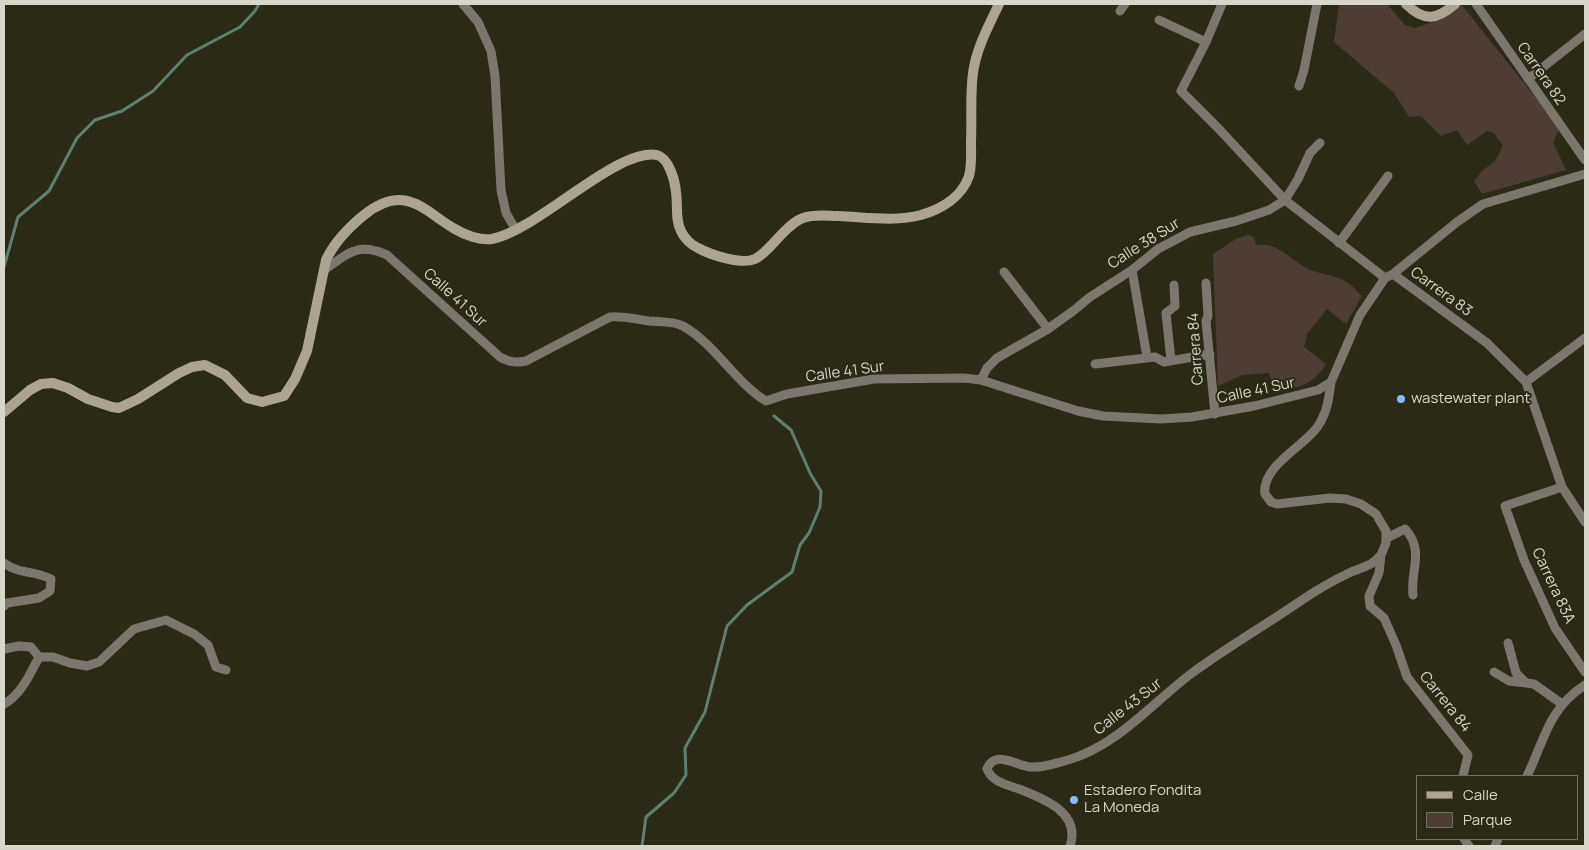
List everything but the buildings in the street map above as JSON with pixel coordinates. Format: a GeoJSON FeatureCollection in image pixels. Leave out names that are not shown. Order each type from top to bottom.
{"type":"FeatureCollection","features":[{"type":"Feature","properties":{"kind":"street"},"geometry":{"type":"LineString","coordinates":[[463,4],[478,22],[491,51],[495,76],[501,190],[506,213],[516,230]]}},
{"type":"Feature","properties":{"kind":"street"},"geometry":{"type":"LineString","coordinates":[[4,412],[30,390],[41,384],[53,383],[68,388],[88,399],[119,408],[138,399],[179,373],[192,367],[204,365],[225,376],[247,398],[262,402],[284,396],[295,379],[306,351],[324,270],[331,249],[350,228],[373,208],[394,200],[408,201],[418,205],[464,234],[486,240],[498,238],[516,230],[617,166],[634,158],[653,155],[663,158],[671,173],[676,191],[678,224],[685,237],[701,250],[737,260],[748,261],[759,256],[794,223],[808,216],[894,218],[918,216],[943,206],[963,188],[968,176],[971,157],[974,69],[978,52],[999,4]]}},
{"type":"Feature","properties":{"kind":"street"},"geometry":{"type":"LineString","coordinates":[[1159,20],[1206,42],[1222,4]]}},
{"type":"Feature","properties":{"kind":"street"},"geometry":{"type":"LineString","coordinates":[[1299,86],[1317,4]]}},
{"type":"Feature","properties":{"kind":"street"},"geometry":{"type":"LineString","coordinates":[[1406,4],[1420,16],[1438,16],[1455,4]]}},
{"type":"Feature","properties":{"kind":"street","name":"Carrera 82"},"geometry":{"type":"LineString","coordinates":[[1476,4],[1585,160]]}},
{"type":"Feature","properties":{"kind":"street"},"geometry":{"type":"LineString","coordinates":[[1528,79],[1585,34]]}},
{"type":"Feature","properties":{"kind":"street","name":"Carrera 83"},"geometry":{"type":"LineString","coordinates":[[1206,42],[1181,91],[1285,200],[1339,243],[1487,343],[1526,382],[1562,486],[1585,522]]}},
{"type":"Feature","properties":{"kind":"street","name":"Calle 38 Sur"},"geometry":{"type":"LineString","coordinates":[[981,380],[986,368],[997,358],[1048,329],[1090,297],[1132,270],[1158,249],[1190,232],[1236,221],[1269,210],[1285,200],[1298,179],[1310,153],[1320,143]]}},
{"type":"Feature","properties":{"kind":"street"},"geometry":{"type":"LineString","coordinates":[[1413,595],[1413,580],[1417,556],[1410,537],[1404,529],[1386,537],[1386,530],[1376,514],[1361,504],[1346,499],[1330,498],[1277,504],[1271,502],[1264,490],[1268,480],[1279,463],[1318,427],[1328,405],[1331,382],[1360,315],[1389,276],[1457,222],[1483,204],[1585,174]]}},
{"type":"Feature","properties":{"kind":"street"},"geometry":{"type":"LineString","coordinates":[[1339,243],[1388,176]]}},
{"type":"Feature","properties":{"kind":"street","name":"Calle 41 Sur"},"geometry":{"type":"LineString","coordinates":[[324,270],[360,248],[367,248],[387,255],[491,350],[509,362],[526,361],[610,317],[623,316],[682,325],[715,351],[740,381],[766,401],[787,394],[874,379],[964,378],[981,380],[1078,411],[1103,416],[1161,419],[1215,414],[1293,398],[1318,390],[1331,382]]}},
{"type":"Feature","properties":{"kind":"street"},"geometry":{"type":"LineString","coordinates":[[1132,270],[1147,357]]}},
{"type":"Feature","properties":{"kind":"street"},"geometry":{"type":"LineString","coordinates":[[1004,272],[1048,329]]}},
{"type":"Feature","properties":{"kind":"street","name":"Carrera 84"},"geometry":{"type":"LineString","coordinates":[[1206,283],[1208,316],[1206,321],[1215,414]]}},
{"type":"Feature","properties":{"kind":"street"},"geometry":{"type":"LineString","coordinates":[[1171,361],[1166,313],[1175,306],[1174,286]]}},
{"type":"Feature","properties":{"kind":"street"},"geometry":{"type":"LineString","coordinates":[[1526,382],[1585,338]]}},
{"type":"Feature","properties":{"kind":"street"},"geometry":{"type":"LineString","coordinates":[[1094,364],[1147,357],[1155,357],[1164,362],[1210,354]]}},
{"type":"Feature","properties":{"kind":"street","name":"Carrera 83A"},"geometry":{"type":"LineString","coordinates":[[1562,486],[1505,506],[1524,560],[1555,628],[1585,672]]}},
{"type":"Feature","properties":{"kind":"street","name":"Carrera 84"},"geometry":{"type":"LineString","coordinates":[[1386,537],[1386,543],[1381,554],[1379,574],[1368,596],[1370,606],[1384,618],[1407,676],[1468,754],[1463,775]]}},
{"type":"Feature","properties":{"kind":"street","name":"Calle 43 Sur"},"geometry":{"type":"LineString","coordinates":[[1070,846],[1072,826],[1067,815],[1029,793],[989,775],[987,769],[990,763],[1001,759],[1030,767],[1044,766],[1082,756],[1098,748],[1141,717],[1191,674],[1306,598],[1351,572],[1368,567],[1381,554]]}},
{"type":"Feature","properties":{"kind":"street"},"geometry":{"type":"LineString","coordinates":[[4,563],[12,569],[41,574],[51,579],[50,591],[39,598],[7,603],[4,606]]}},
{"type":"Feature","properties":{"kind":"street"},"geometry":{"type":"LineString","coordinates":[[39,657],[54,657],[70,663],[87,666],[99,662],[134,629],[166,620],[194,634],[208,646],[216,667],[226,670]]}},
{"type":"Feature","properties":{"kind":"street"},"geometry":{"type":"LineString","coordinates":[[1508,643],[1516,673],[1526,683]]}},
{"type":"Feature","properties":{"kind":"street"},"geometry":{"type":"LineString","coordinates":[[4,649],[19,646],[31,647],[39,657]]}},
{"type":"Feature","properties":{"kind":"street"},"geometry":{"type":"LineString","coordinates":[[4,704],[10,701],[24,684],[39,657]]}},
{"type":"Feature","properties":{"kind":"street"},"geometry":{"type":"LineString","coordinates":[[1494,672],[1509,680],[1534,684],[1562,704]]}},
{"type":"Feature","properties":{"kind":"street"},"geometry":{"type":"LineString","coordinates":[[1527,775],[1548,725],[1562,704],[1585,685]]}},
{"type":"Feature","properties":{"kind":"green space"},"geometry":{"type":"Polygon","coordinates":[[[1339,4],[1387,4],[1405,25],[1415,28],[1442,19],[1461,4],[1560,128],[1553,142],[1566,170],[1482,194],[1474,181],[1483,170],[1495,161],[1503,146],[1494,133],[1487,131],[1467,145],[1457,130],[1441,136],[1421,116],[1409,117],[1394,93],[1334,42],[1339,4]]]}},
{"type":"Feature","properties":{"kind":"green space"},"geometry":{"type":"Polygon","coordinates":[[[1248,235],[1254,237],[1256,245],[1271,246],[1311,270],[1344,280],[1362,296],[1346,324],[1327,309],[1307,334],[1304,347],[1326,364],[1316,377],[1298,387],[1275,392],[1269,373],[1242,375],[1218,386],[1213,254],[1236,239],[1248,235]]]}},
{"type":"Feature","properties":{"kind":"waterway"},"geometry":{"type":"LineString","coordinates":[[4,267],[18,217],[49,191],[77,138],[95,120],[122,111],[153,91],[187,55],[240,27],[259,4]]}},
{"type":"Feature","properties":{"kind":"waterway"},"geometry":{"type":"LineString","coordinates":[[642,846],[646,817],[674,793],[686,775],[685,748],[705,712],[727,626],[747,605],[792,572],[800,545],[809,533],[820,507],[821,491],[811,475],[791,430],[774,416]]}},
{"type":"Feature","properties":{"kind":"place","name":"wastewater plant"},"geometry":{"type":"Point","coordinates":[1401,399]}},
{"type":"Feature","properties":{"kind":"place","name":"Estadero Fondita La Moneda"},"geometry":{"type":"Point","coordinates":[1074,800]}}]}
